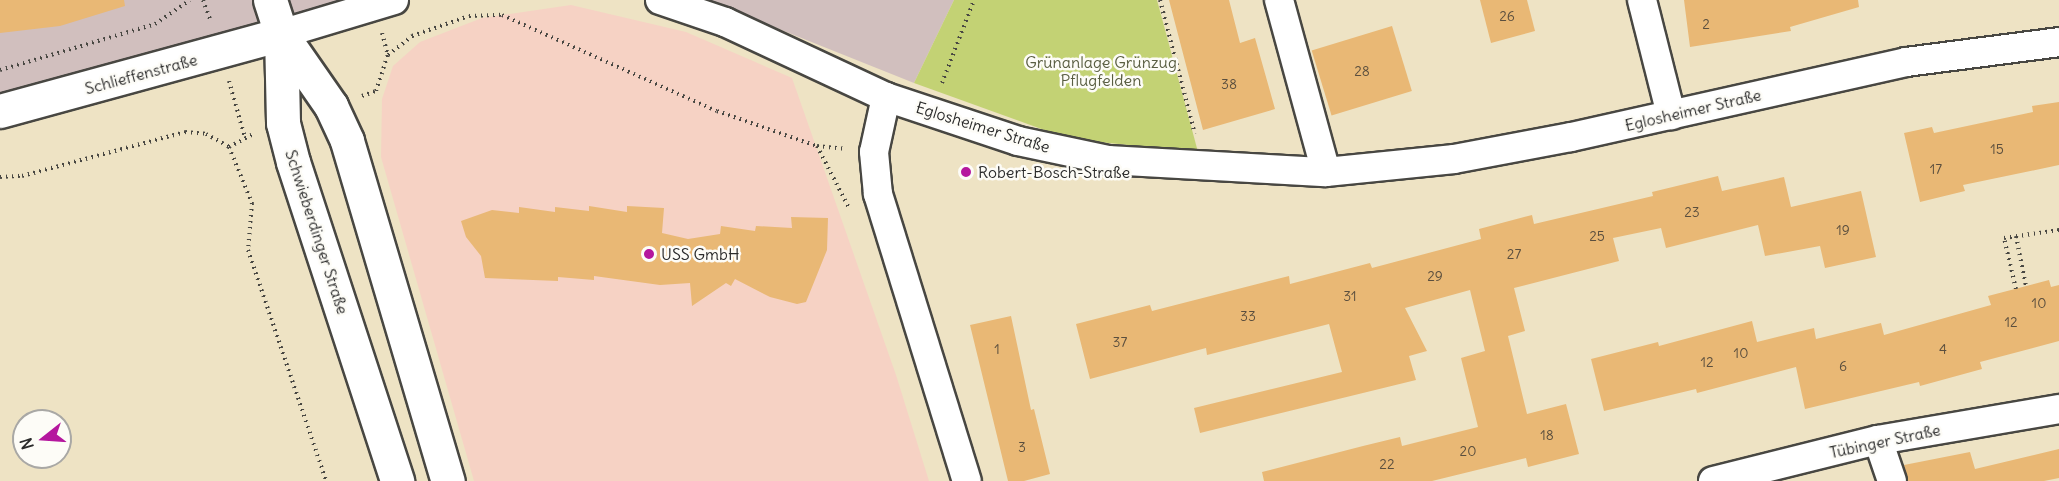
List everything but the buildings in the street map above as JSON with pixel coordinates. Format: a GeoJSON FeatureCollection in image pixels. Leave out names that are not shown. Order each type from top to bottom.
{"type":"FeatureCollection","features":[{"type":"Feature","properties":{"kind":"main road","name":"Schwieberdinger Straße"},"geometry":{"type":"LineString","coordinates":[[270,0],[281,34],[284,123],[397,481]]}},
{"type":"Feature","properties":{"kind":"main road","name":"Schwieberdinger Straße"},"geometry":{"type":"LineString","coordinates":[[281,34],[332,106],[347,141],[448,481]]}},
{"type":"Feature","properties":{"kind":"main road","name":"Schlieffenstraße"},"geometry":{"type":"LineString","coordinates":[[0,111],[281,34]]}},
{"type":"Feature","properties":{"kind":"main road"},"geometry":{"type":"LineString","coordinates":[[379,426],[427,410]]}},
{"type":"Feature","properties":{"kind":"street"},"geometry":{"type":"LineString","coordinates":[[281,34],[394,0]]}},
{"type":"Feature","properties":{"kind":"street","name":"Eglosheimer Straße"},"geometry":{"type":"LineString","coordinates":[[660,0],[729,11],[886,97],[1018,141],[1108,160],[1326,172],[1454,159],[1671,115],[1906,62],[2059,42]]}},
{"type":"Feature","properties":{"kind":"street"},"geometry":{"type":"LineString","coordinates":[[1279,0],[1326,172]]}},
{"type":"Feature","properties":{"kind":"street"},"geometry":{"type":"LineString","coordinates":[[1642,0],[1671,115]]}},
{"type":"Feature","properties":{"kind":"street"},"geometry":{"type":"LineString","coordinates":[[886,97],[874,152],[878,194],[968,481]]}},
{"type":"Feature","properties":{"kind":"street","name":"Tübinger Straße"},"geometry":{"type":"LineString","coordinates":[[1713,481],[1878,440],[2059,409]]}},
{"type":"Feature","properties":{"kind":"street"},"geometry":{"type":"LineString","coordinates":[[1878,440],[1892,481]]}},
{"type":"Feature","properties":{"kind":"path"},"geometry":{"type":"LineString","coordinates":[[0,70],[155,24],[190,0]]}},
{"type":"Feature","properties":{"kind":"path"},"geometry":{"type":"LineString","coordinates":[[1160,0],[1204,167]]}},
{"type":"Feature","properties":{"kind":"path"},"geometry":{"type":"LineString","coordinates":[[332,106],[376,92],[388,56],[412,36],[469,16],[502,15],[717,111],[817,146],[874,152]]}},
{"type":"Feature","properties":{"kind":"path"},"geometry":{"type":"LineString","coordinates":[[229,147],[284,123]]}},
{"type":"Feature","properties":{"kind":"path"},"geometry":{"type":"LineString","coordinates":[[0,177],[22,176],[185,132],[206,134],[229,147],[252,203],[248,250],[326,481]]}},
{"type":"Feature","properties":{"kind":"path"},"geometry":{"type":"LineString","coordinates":[[2016,289],[2004,238],[2059,230]]}},
{"type":"Feature","properties":{"kind":"path"},"geometry":{"type":"LineString","coordinates":[[2016,236],[2026,286]]}},
{"type":"Feature","properties":{"kind":"shaded area"},"geometry":{"type":"Polygon","coordinates":[[[0,0],[362,0],[0,110],[0,0]]]}},
{"type":"Feature","properties":{"kind":"shaded area"},"geometry":{"type":"Polygon","coordinates":[[[706,0],[954,0],[914,83],[706,0]]]}},
{"type":"Feature","properties":{"kind":"shaded area"},"geometry":{"type":"Polygon","coordinates":[[[571,5],[686,32],[792,78],[896,375],[929,481],[474,481],[381,157],[382,99],[393,66],[420,42],[482,18],[571,5]]]}},
{"type":"Feature","properties":{"kind":"green space","name":"Grünanlage Grünzug Pflugfelden"},"geometry":{"type":"Polygon","coordinates":[[[954,0],[1157,0],[1198,152],[1069,139],[914,83],[954,0]]]}},
{"type":"Feature","properties":{"kind":"place","name":"Robert-Bosch-Straße"},"geometry":{"type":"Point","coordinates":[966,172]}},
{"type":"Feature","properties":{"kind":"place","name":"USS GmbH"},"geometry":{"type":"Point","coordinates":[649,254]}}]}
